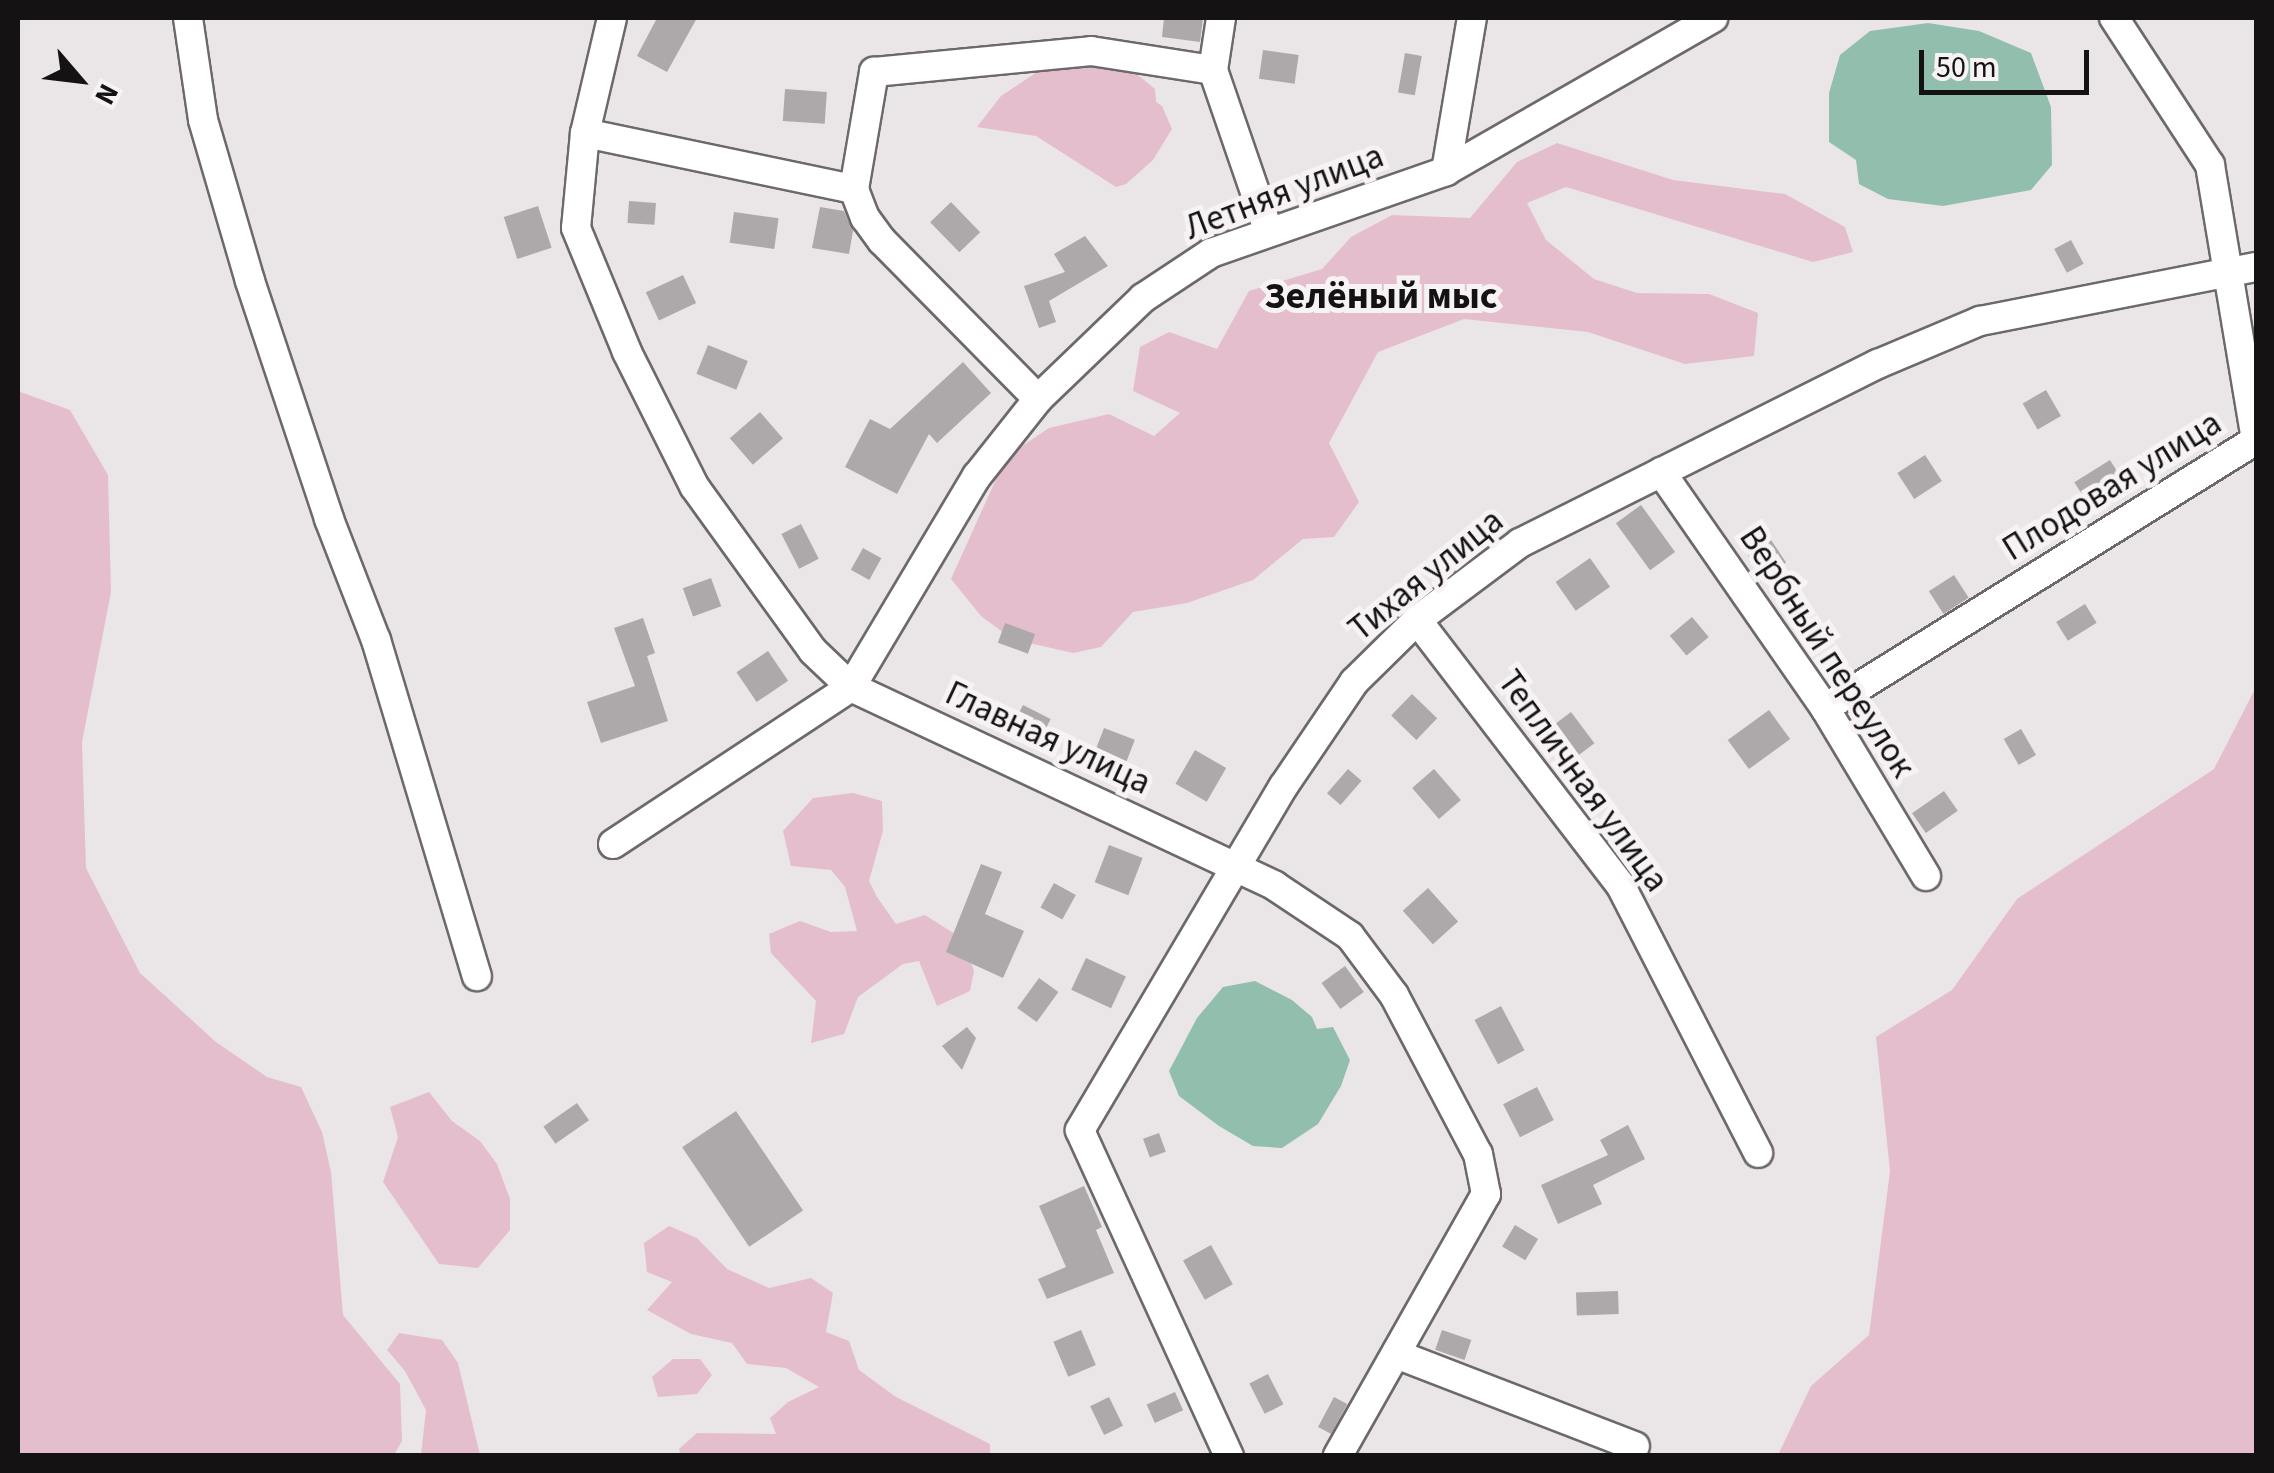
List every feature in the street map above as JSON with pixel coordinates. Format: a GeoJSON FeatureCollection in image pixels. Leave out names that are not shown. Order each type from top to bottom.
{"type":"FeatureCollection","features":[{"type":"Feature","properties":{"kind":"street"},"geometry":{"type":"LineString","coordinates":[[188,18],[204,120],[250,282],[412,750],[477,976]]}},
{"type":"Feature","properties":{"kind":"street","name":"Главная улица"},"geometry":{"type":"LineString","coordinates":[[612,18],[585,133],[576,228],[627,352],[694,486],[813,651],[852,687],[1275,886],[1350,936],[1394,995],[1478,1154],[1486,1194],[1338,1456]]}},
{"type":"Feature","properties":{"kind":"street"},"geometry":{"type":"LineString","coordinates":[[1222,18],[1213,70],[1268,230]]}},
{"type":"Feature","properties":{"kind":"street"},"geometry":{"type":"LineString","coordinates":[[1446,171],[1472,18]]}},
{"type":"Feature","properties":{"kind":"street","name":"Летняя улица"},"geometry":{"type":"LineString","coordinates":[[613,844],[852,687],[977,476],[1038,399],[1144,298],[1211,253],[1446,171],[1713,18]]}},
{"type":"Feature","properties":{"kind":"street","name":"Плодовая улица"},"geometry":{"type":"LineString","coordinates":[[1824,708],[2256,440],[2210,165],[2114,18]]}},
{"type":"Feature","properties":{"kind":"street"},"geometry":{"type":"LineString","coordinates":[[1038,399],[882,242],[865,218],[854,190],[874,72],[1091,51],[1213,70]]}},
{"type":"Feature","properties":{"kind":"street"},"geometry":{"type":"LineString","coordinates":[[585,133],[854,190]]}},
{"type":"Feature","properties":{"kind":"street","name":"Тихая улица"},"geometry":{"type":"LineString","coordinates":[[1229,1456],[1080,1130],[1236,868],[1354,682],[1417,620],[1520,543],[1878,364],[1980,321],[2256,267]]}},
{"type":"Feature","properties":{"kind":"street","name":"Вербный переулок"},"geometry":{"type":"LineString","coordinates":[[1661,472],[1824,708],[1926,876]]}},
{"type":"Feature","properties":{"kind":"street","name":"Тепличная улица"},"geometry":{"type":"LineString","coordinates":[[1417,620],[1620,886],[1758,1153]]}},
{"type":"Feature","properties":{"kind":"street"},"geometry":{"type":"LineString","coordinates":[[1396,1354],[1635,1446]]}},
{"type":"Feature","properties":{"kind":"shaded area"},"geometry":{"type":"Polygon","coordinates":[[[1928,23],[1979,31],[2031,53],[2051,107],[2052,165],[2031,190],[1943,206],[1888,199],[1859,184],[1856,160],[1829,142],[1829,93],[1840,55],[1870,31],[1928,23]]]}},
{"type":"Feature","properties":{"kind":"shaded area"},"geometry":{"type":"Polygon","coordinates":[[[1074,60],[1133,71],[1155,89],[1156,102],[1162,106],[1172,129],[1153,160],[1126,184],[1116,187],[1036,136],[977,127],[1001,96],[1040,70],[1074,60]]]}},
{"type":"Feature","properties":{"kind":"shaded area"},"geometry":{"type":"Polygon","coordinates":[[[1557,143],[1673,180],[1785,194],[1845,227],[1853,252],[1813,262],[1566,187],[1527,203],[1546,240],[1594,279],[1637,293],[1709,294],[1758,313],[1754,356],[1685,364],[1588,332],[1464,319],[1378,352],[1329,443],[1359,502],[1334,537],[1303,539],[1253,580],[1187,603],[1133,612],[1101,647],[1073,653],[1012,639],[981,616],[951,579],[1006,457],[1049,428],[1109,414],[1154,436],[1180,413],[1133,391],[1140,347],[1169,332],[1217,349],[1249,291],[1322,269],[1351,237],[1392,215],[1470,218],[1517,162],[1557,143]]]}},
{"type":"Feature","properties":{"kind":"shaded area"},"geometry":{"type":"Polygon","coordinates":[[[18,391],[70,410],[108,475],[111,592],[82,742],[86,868],[140,973],[216,1042],[267,1077],[301,1087],[322,1132],[331,1172],[343,1315],[400,1384],[402,1441],[394,1455],[18,1455],[18,391]]]}},
{"type":"Feature","properties":{"kind":"shaded area"},"geometry":{"type":"Polygon","coordinates":[[[2256,687],[2256,1455],[1778,1455],[1811,1386],[1869,1335],[1890,1171],[1876,1037],[1952,990],[2017,899],[2214,769],[2256,687]]]}},
{"type":"Feature","properties":{"kind":"shaded area"},"geometry":{"type":"Polygon","coordinates":[[[853,793],[882,801],[883,831],[869,881],[877,897],[896,924],[925,915],[963,939],[974,971],[970,991],[937,1006],[919,961],[903,964],[858,997],[844,1034],[811,1043],[816,1001],[771,953],[769,934],[800,921],[831,932],[857,931],[845,887],[831,870],[791,866],[783,831],[813,798],[853,793]]]}},
{"type":"Feature","properties":{"kind":"shaded area"},"geometry":{"type":"Polygon","coordinates":[[[1255,981],[1292,1000],[1312,1017],[1317,1029],[1333,1027],[1350,1060],[1341,1086],[1318,1124],[1282,1148],[1253,1146],[1219,1126],[1179,1096],[1169,1071],[1197,1018],[1223,987],[1255,981]]]}},
{"type":"Feature","properties":{"kind":"shaded area"},"geometry":{"type":"Polygon","coordinates":[[[429,1092],[452,1121],[480,1141],[497,1164],[510,1199],[510,1230],[478,1268],[439,1264],[383,1182],[398,1137],[390,1107],[429,1092]]]}},
{"type":"Feature","properties":{"kind":"shaded area"},"geometry":{"type":"Polygon","coordinates":[[[669,1226],[697,1238],[727,1269],[769,1288],[811,1278],[833,1293],[826,1332],[849,1341],[859,1370],[896,1397],[990,1444],[990,1455],[681,1455],[679,1449],[697,1433],[776,1434],[770,1418],[788,1402],[819,1387],[786,1368],[747,1364],[732,1343],[691,1334],[647,1310],[672,1282],[647,1272],[644,1243],[669,1226]]]}},
{"type":"Feature","properties":{"kind":"shaded area"},"geometry":{"type":"Polygon","coordinates":[[[399,1333],[442,1340],[458,1363],[480,1455],[421,1455],[426,1410],[405,1371],[387,1350],[399,1333]]]}},
{"type":"Feature","properties":{"kind":"shaded area"},"geometry":{"type":"Polygon","coordinates":[[[673,1359],[700,1359],[712,1375],[697,1394],[658,1397],[652,1377],[673,1359]]]}},
{"type":"Feature","properties":{"kind":"building"},"geometry":{"type":"Polygon","coordinates":[[[657,18],[697,18],[667,72],[637,56],[657,18]]]}},
{"type":"Feature","properties":{"kind":"building"},"geometry":{"type":"Polygon","coordinates":[[[1164,18],[1203,18],[1200,42],[1162,37],[1164,18]]]}},
{"type":"Feature","properties":{"kind":"building"},"geometry":{"type":"Polygon","coordinates":[[[1263,50],[1299,55],[1295,84],[1259,79],[1263,50]]]}},
{"type":"Feature","properties":{"kind":"building"},"geometry":{"type":"Polygon","coordinates":[[[1405,53],[1422,56],[1415,95],[1398,92],[1405,53]]]}},
{"type":"Feature","properties":{"kind":"building"},"geometry":{"type":"Polygon","coordinates":[[[785,89],[827,92],[825,124],[783,121],[785,89]]]}},
{"type":"Feature","properties":{"kind":"building"},"geometry":{"type":"Polygon","coordinates":[[[629,201],[656,203],[654,225],[627,223],[629,201]]]}},
{"type":"Feature","properties":{"kind":"building"},"geometry":{"type":"Polygon","coordinates":[[[951,202],[980,232],[959,252],[930,222],[951,202]]]}},
{"type":"Feature","properties":{"kind":"building"},"geometry":{"type":"Polygon","coordinates":[[[538,206],[552,248],[517,259],[504,217],[538,206]]]}},
{"type":"Feature","properties":{"kind":"building"},"geometry":{"type":"Polygon","coordinates":[[[820,207],[844,211],[853,231],[849,254],[812,248],[820,207]]]}},
{"type":"Feature","properties":{"kind":"building"},"geometry":{"type":"Polygon","coordinates":[[[734,212],[779,218],[774,249],[730,243],[734,212]]]}},
{"type":"Feature","properties":{"kind":"building"},"geometry":{"type":"Polygon","coordinates":[[[1085,236],[1108,266],[1049,301],[1056,322],[1039,328],[1024,286],[1065,272],[1054,254],[1085,236]]]}},
{"type":"Feature","properties":{"kind":"building"},"geometry":{"type":"Polygon","coordinates":[[[2071,240],[2084,264],[2067,273],[2054,249],[2071,240]]]}},
{"type":"Feature","properties":{"kind":"building"},"geometry":{"type":"Polygon","coordinates":[[[683,275],[696,303],[659,320],[646,292],[683,275]]]}},
{"type":"Feature","properties":{"kind":"building"},"geometry":{"type":"Polygon","coordinates":[[[708,345],[748,361],[736,390],[696,374],[708,345]]]}},
{"type":"Feature","properties":{"kind":"building"},"geometry":{"type":"Polygon","coordinates":[[[963,362],[991,393],[937,443],[929,434],[897,494],[845,467],[870,419],[890,429],[963,362]]]}},
{"type":"Feature","properties":{"kind":"building"},"geometry":{"type":"Polygon","coordinates":[[[2046,390],[2061,416],[2038,429],[2023,404],[2046,390]]]}},
{"type":"Feature","properties":{"kind":"building"},"geometry":{"type":"Polygon","coordinates":[[[760,412],[783,438],[753,465],[730,438],[760,412]]]}},
{"type":"Feature","properties":{"kind":"building"},"geometry":{"type":"Polygon","coordinates":[[[1925,455],[1942,481],[1914,499],[1897,473],[1925,455]]]}},
{"type":"Feature","properties":{"kind":"building"},"geometry":{"type":"Polygon","coordinates":[[[2110,460],[2127,487],[2091,509],[2074,482],[2110,460]]]}},
{"type":"Feature","properties":{"kind":"building"},"geometry":{"type":"Polygon","coordinates":[[[1641,505],[1675,552],[1650,570],[1616,523],[1641,505]]]}},
{"type":"Feature","properties":{"kind":"building"},"geometry":{"type":"Polygon","coordinates":[[[801,524],[819,559],[799,569],[781,534],[801,524]]]}},
{"type":"Feature","properties":{"kind":"building"},"geometry":{"type":"Polygon","coordinates":[[[1771,540],[1786,562],[1763,578],[1748,556],[1771,540]]]}},
{"type":"Feature","properties":{"kind":"building"},"geometry":{"type":"Polygon","coordinates":[[[863,548],[881,558],[869,580],[851,570],[863,548]]]}},
{"type":"Feature","properties":{"kind":"building"},"geometry":{"type":"Polygon","coordinates":[[[1590,558],[1610,587],[1576,611],[1556,582],[1590,558]]]}},
{"type":"Feature","properties":{"kind":"building"},"geometry":{"type":"Polygon","coordinates":[[[1954,575],[1969,598],[1944,614],[1929,591],[1954,575]]]}},
{"type":"Feature","properties":{"kind":"building"},"geometry":{"type":"Polygon","coordinates":[[[711,578],[721,606],[693,616],[683,588],[711,578]]]}},
{"type":"Feature","properties":{"kind":"building"},"geometry":{"type":"Polygon","coordinates":[[[2085,604],[2097,623],[2068,641],[2056,622],[2085,604]]]}},
{"type":"Feature","properties":{"kind":"building"},"geometry":{"type":"Polygon","coordinates":[[[1692,617],[1709,637],[1686,656],[1670,636],[1692,617]]]}},
{"type":"Feature","properties":{"kind":"building"},"geometry":{"type":"Polygon","coordinates":[[[643,618],[655,653],[647,656],[668,721],[601,743],[587,702],[635,686],[614,628],[643,618]]]}},
{"type":"Feature","properties":{"kind":"building"},"geometry":{"type":"Polygon","coordinates":[[[1005,623],[1035,634],[1028,654],[998,643],[1005,623]]]}},
{"type":"Feature","properties":{"kind":"building"},"geometry":{"type":"Polygon","coordinates":[[[768,651],[788,681],[757,702],[736,672],[768,651]]]}},
{"type":"Feature","properties":{"kind":"building"},"geometry":{"type":"Polygon","coordinates":[[[1412,694],[1437,718],[1416,740],[1391,716],[1412,694]]]}},
{"type":"Feature","properties":{"kind":"building"},"geometry":{"type":"Polygon","coordinates":[[[1023,705],[1051,719],[1043,734],[1015,720],[1023,705]]]}},
{"type":"Feature","properties":{"kind":"building"},"geometry":{"type":"Polygon","coordinates":[[[1769,710],[1790,739],[1749,769],[1728,740],[1769,710]]]}},
{"type":"Feature","properties":{"kind":"building"},"geometry":{"type":"Polygon","coordinates":[[[1571,712],[1594,743],[1569,762],[1545,731],[1571,712]]]}},
{"type":"Feature","properties":{"kind":"building"},"geometry":{"type":"Polygon","coordinates":[[[1104,728],[1135,740],[1124,769],[1093,757],[1104,728]]]}},
{"type":"Feature","properties":{"kind":"building"},"geometry":{"type":"Polygon","coordinates":[[[2021,729],[2036,755],[2019,765],[2004,739],[2021,729]]]}},
{"type":"Feature","properties":{"kind":"building"},"geometry":{"type":"Polygon","coordinates":[[[1195,750],[1226,768],[1207,802],[1176,784],[1195,750]]]}},
{"type":"Feature","properties":{"kind":"building"},"geometry":{"type":"Polygon","coordinates":[[[1348,769],[1362,781],[1341,805],[1327,793],[1348,769]]]}},
{"type":"Feature","properties":{"kind":"building"},"geometry":{"type":"Polygon","coordinates":[[[1434,769],[1461,800],[1439,819],[1412,788],[1434,769]]]}},
{"type":"Feature","properties":{"kind":"building"},"geometry":{"type":"Polygon","coordinates":[[[1944,791],[1958,811],[1926,833],[1912,813],[1944,791]]]}},
{"type":"Feature","properties":{"kind":"building"},"geometry":{"type":"Polygon","coordinates":[[[1109,845],[1143,858],[1128,895],[1095,882],[1109,845]]]}},
{"type":"Feature","properties":{"kind":"building"},"geometry":{"type":"Polygon","coordinates":[[[981,864],[1002,872],[985,914],[1024,931],[1003,978],[946,952],[981,864]]]}},
{"type":"Feature","properties":{"kind":"building"},"geometry":{"type":"Polygon","coordinates":[[[1054,883],[1076,895],[1062,920],[1040,907],[1054,883]]]}},
{"type":"Feature","properties":{"kind":"building"},"geometry":{"type":"Polygon","coordinates":[[[1428,888],[1458,921],[1433,944],[1403,911],[1428,888]]]}},
{"type":"Feature","properties":{"kind":"building"},"geometry":{"type":"Polygon","coordinates":[[[1086,958],[1126,977],[1111,1008],[1071,990],[1086,958]]]}},
{"type":"Feature","properties":{"kind":"building"},"geometry":{"type":"Polygon","coordinates":[[[1345,966],[1364,992],[1340,1009],[1322,983],[1345,966]]]}},
{"type":"Feature","properties":{"kind":"building"},"geometry":{"type":"Polygon","coordinates":[[[1039,978],[1058,992],[1037,1022],[1017,1008],[1039,978]]]}},
{"type":"Feature","properties":{"kind":"building"},"geometry":{"type":"Polygon","coordinates":[[[1501,1006],[1524,1050],[1498,1064],[1475,1020],[1501,1006]]]}},
{"type":"Feature","properties":{"kind":"building"},"geometry":{"type":"Polygon","coordinates":[[[967,1027],[976,1038],[962,1070],[942,1046],[967,1027]]]}},
{"type":"Feature","properties":{"kind":"building"},"geometry":{"type":"Polygon","coordinates":[[[1537,1087],[1554,1120],[1520,1137],[1503,1104],[1537,1087]]]}},
{"type":"Feature","properties":{"kind":"building"},"geometry":{"type":"Polygon","coordinates":[[[577,1103],[589,1120],[555,1144],[543,1127],[577,1103]]]}},
{"type":"Feature","properties":{"kind":"building"},"geometry":{"type":"Polygon","coordinates":[[[736,1111],[803,1210],[749,1247],[682,1147],[736,1111]]]}},
{"type":"Feature","properties":{"kind":"building"},"geometry":{"type":"Polygon","coordinates":[[[1628,1125],[1645,1159],[1593,1185],[1602,1204],[1558,1224],[1541,1185],[1608,1155],[1600,1140],[1628,1125]]]}},
{"type":"Feature","properties":{"kind":"building"},"geometry":{"type":"Polygon","coordinates":[[[1159,1133],[1166,1152],[1150,1158],[1143,1139],[1159,1133]]]}},
{"type":"Feature","properties":{"kind":"building"},"geometry":{"type":"Polygon","coordinates":[[[1084,1186],[1102,1227],[1096,1230],[1114,1273],[1047,1299],[1038,1279],[1066,1267],[1039,1206],[1084,1186]]]}},
{"type":"Feature","properties":{"kind":"building"},"geometry":{"type":"Polygon","coordinates":[[[1515,1225],[1538,1239],[1525,1260],[1502,1246],[1515,1225]]]}},
{"type":"Feature","properties":{"kind":"building"},"geometry":{"type":"Polygon","coordinates":[[[1211,1245],[1233,1284],[1205,1300],[1183,1261],[1211,1245]]]}},
{"type":"Feature","properties":{"kind":"building"},"geometry":{"type":"Polygon","coordinates":[[[1618,1291],[1619,1314],[1577,1315],[1576,1292],[1618,1291]]]}},
{"type":"Feature","properties":{"kind":"building"},"geometry":{"type":"Polygon","coordinates":[[[1081,1330],[1096,1365],[1068,1377],[1053,1342],[1081,1330]]]}},
{"type":"Feature","properties":{"kind":"building"},"geometry":{"type":"Polygon","coordinates":[[[1442,1330],[1471,1340],[1464,1360],[1435,1350],[1442,1330]]]}},
{"type":"Feature","properties":{"kind":"building"},"geometry":{"type":"Polygon","coordinates":[[[1268,1374],[1283,1404],[1265,1414],[1249,1384],[1268,1374]]]}},
{"type":"Feature","properties":{"kind":"building"},"geometry":{"type":"Polygon","coordinates":[[[1175,1392],[1183,1410],[1155,1423],[1147,1405],[1175,1392]]]}},
{"type":"Feature","properties":{"kind":"building"},"geometry":{"type":"Polygon","coordinates":[[[1109,1397],[1123,1426],[1104,1435],[1090,1406],[1109,1397]]]}},
{"type":"Feature","properties":{"kind":"building"},"geometry":{"type":"Polygon","coordinates":[[[1334,1397],[1347,1404],[1331,1434],[1318,1427],[1334,1397]]]}},
{"type":"Feature","properties":{"kind":"district","name":"Зелёный мыс"},"geometry":{"type":"Point","coordinates":[1381,297]}}]}
